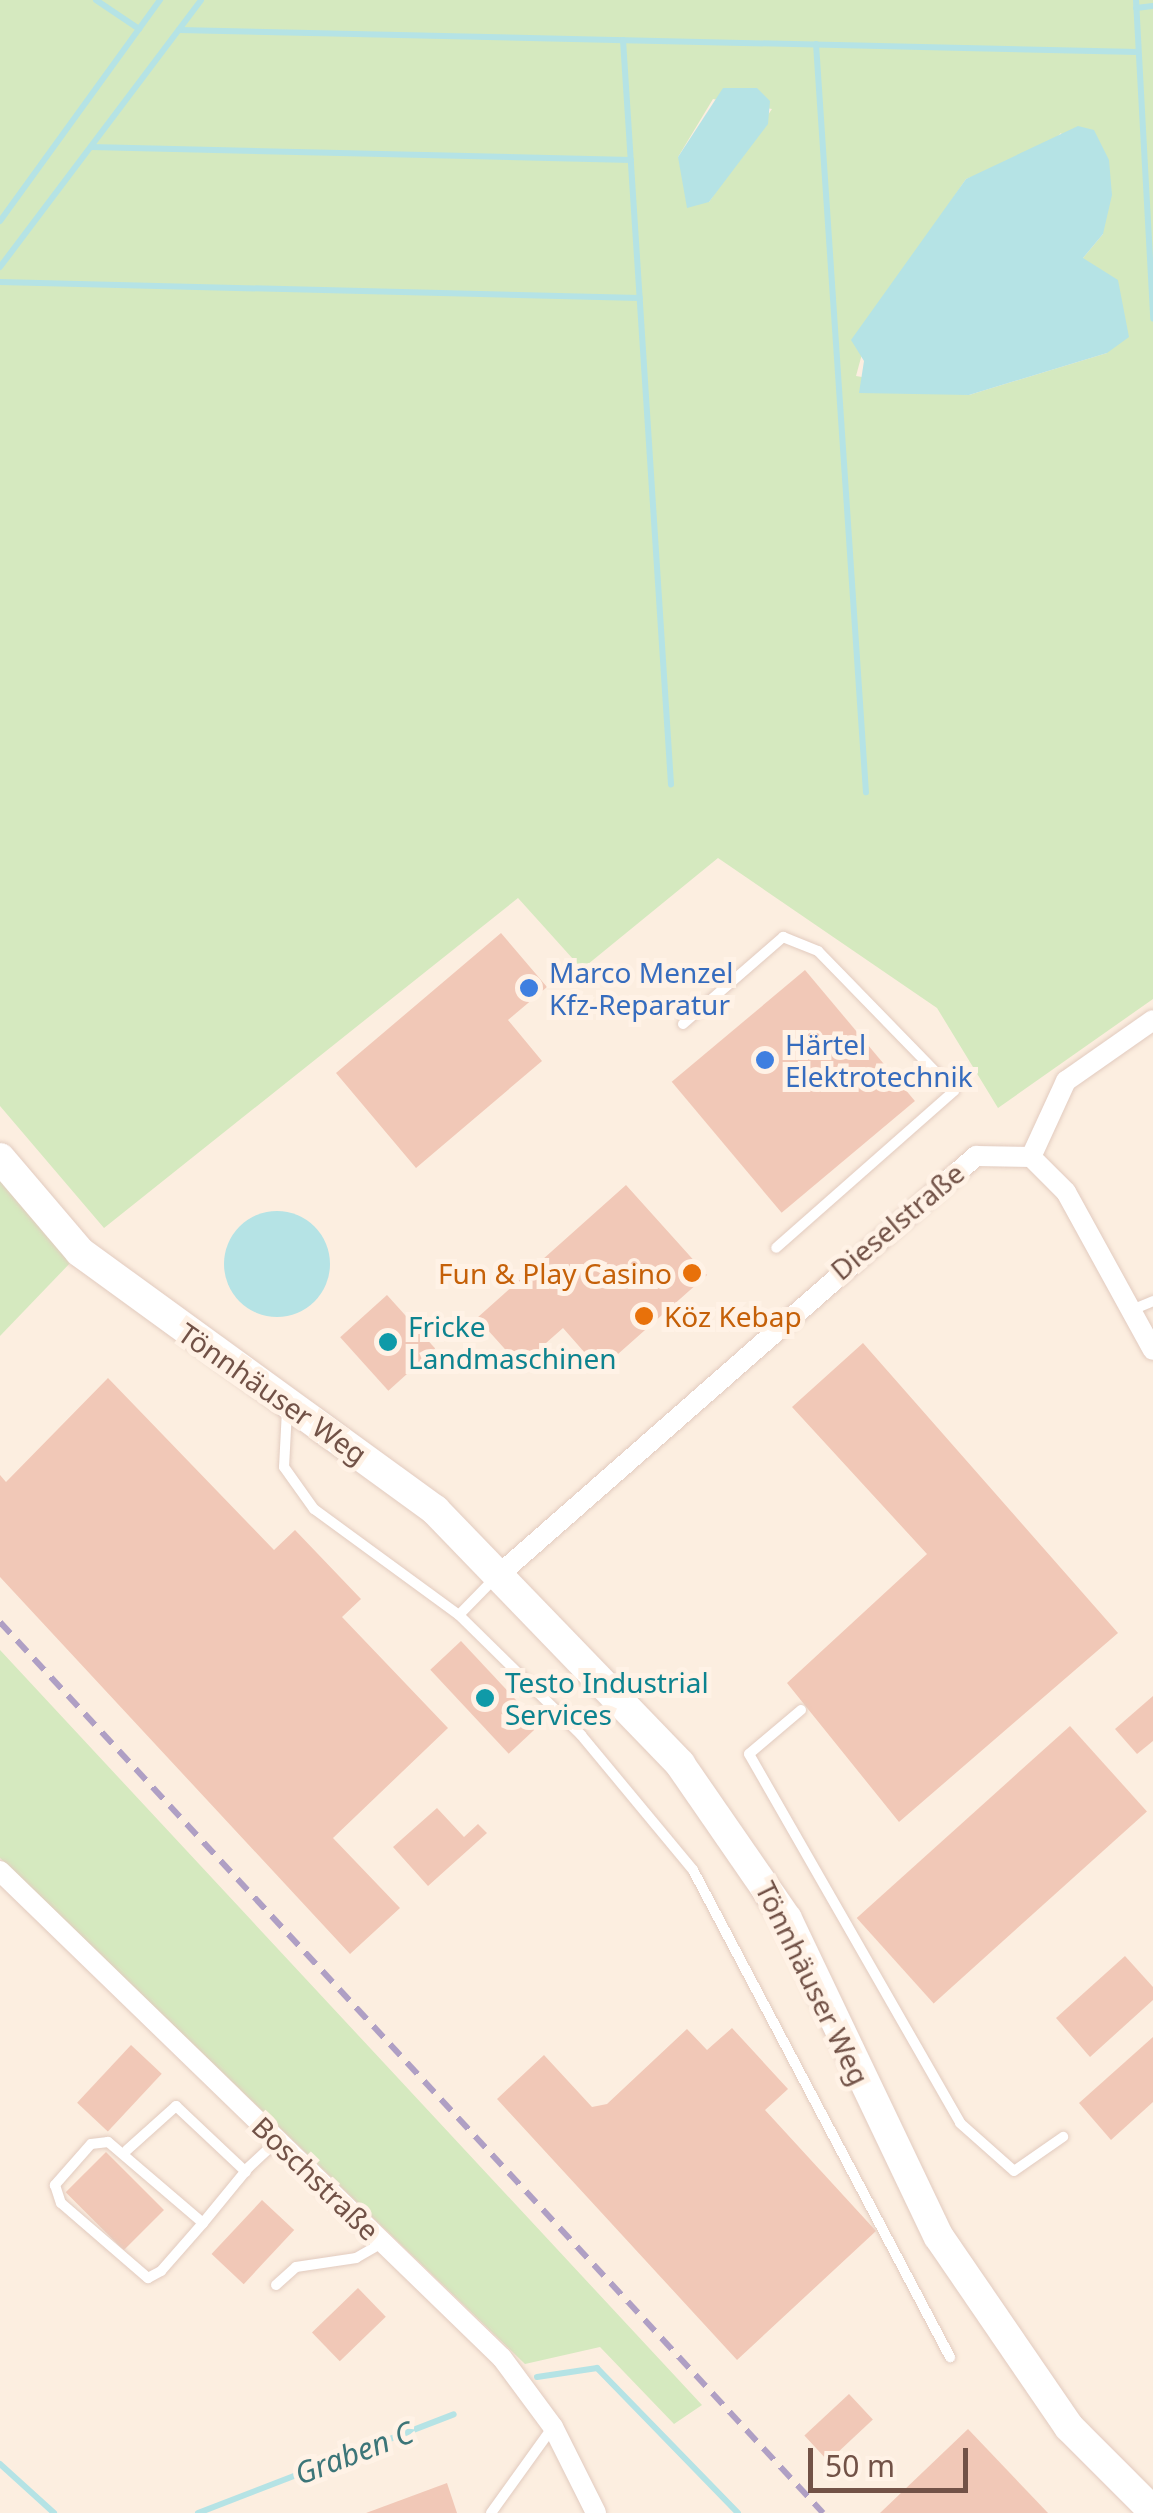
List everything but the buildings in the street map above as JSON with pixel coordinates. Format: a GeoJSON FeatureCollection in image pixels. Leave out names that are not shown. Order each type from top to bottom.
{"type":"FeatureCollection","features":[{"type":"Feature","properties":{"kind":"main road","name":"Tönnhäuser Weg"},"geometry":{"type":"LineString","coordinates":[[0,1158],[80,1252],[288,1399],[502,1572],[746,1848],[939,2237],[1070,2427],[1153,2511]]}},
{"type":"Feature","properties":{"kind":"street"},"geometry":{"type":"LineString","coordinates":[[1153,1020],[1066,1082],[1031,1158],[1066,1192],[1153,1350]]}},
{"type":"Feature","properties":{"kind":"street","name":"Dieselstraße"},"geometry":{"type":"LineString","coordinates":[[502,1572],[976,1156],[1031,1158]]}},
{"type":"Feature","properties":{"kind":"street","name":"Boschstraße"},"geometry":{"type":"LineString","coordinates":[[0,1871],[502,2358],[553,2428],[596,2513]]}},
{"type":"Feature","properties":{"kind":"lane"},"geometry":{"type":"LineString","coordinates":[[683,1024],[782,938],[818,951],[954,1090],[776,1248]]}},
{"type":"Feature","properties":{"kind":"lane"},"geometry":{"type":"LineString","coordinates":[[1132,1310],[1153,1301]]}},
{"type":"Feature","properties":{"kind":"lane"},"geometry":{"type":"LineString","coordinates":[[288,1399],[284,1467],[314,1509],[459,1615],[581,1735],[694,1870],[950,2357]]}},
{"type":"Feature","properties":{"kind":"lane"},"geometry":{"type":"LineString","coordinates":[[459,1615],[502,1572]]}},
{"type":"Feature","properties":{"kind":"lane"},"geometry":{"type":"LineString","coordinates":[[801,1710],[749,1754],[960,2123],[1014,2171],[1063,2137]]}},
{"type":"Feature","properties":{"kind":"lane"},"geometry":{"type":"LineString","coordinates":[[128,2150],[176,2106],[246,2172]]}},
{"type":"Feature","properties":{"kind":"lane"},"geometry":{"type":"LineString","coordinates":[[203,2224],[128,2150],[91,2144],[55,2184],[61,2203],[148,2278],[203,2224],[277,2140]]}},
{"type":"Feature","properties":{"kind":"lane"},"geometry":{"type":"LineString","coordinates":[[276,2285],[296,2267],[356,2258],[383,2242]]}},
{"type":"Feature","properties":{"kind":"lane"},"geometry":{"type":"LineString","coordinates":[[491,2513],[553,2428]]}},
{"type":"Feature","properties":{"kind":"green space"},"geometry":{"type":"Polygon","coordinates":[[[0,0],[1153,0],[1153,999],[998,1108],[937,1008],[718,858],[582,969],[518,898],[104,1228],[0,1106],[0,0]],[[713,99],[678,157],[709,202],[772,109],[713,99]],[[1061,133],[1044,150],[966,179],[872,317],[856,376],[969,395],[1107,353],[1083,258],[1103,234],[1061,133]]]}},
{"type":"Feature","properties":{"kind":"green space"},"geometry":{"type":"Polygon","coordinates":[[[0,1176],[73,1260],[0,1336],[0,1176]]]}},
{"type":"Feature","properties":{"kind":"green space"},"geometry":{"type":"Polygon","coordinates":[[[0,1650],[702,2405],[674,2424],[600,2347],[525,2364],[0,1858],[0,1650]]]}},
{"type":"Feature","properties":{"kind":"water"},"geometry":{"type":"Polygon","coordinates":[[[723,88],[757,88],[770,101],[768,124],[709,202],[687,208],[678,157],[723,88]]]}},
{"type":"Feature","properties":{"kind":"water"},"geometry":{"type":"Polygon","coordinates":[[[1078,126],[1094,130],[1109,160],[1112,195],[1103,234],[1083,258],[1118,280],[1129,337],[1107,353],[969,395],[859,393],[864,361],[851,340],[966,179],[1078,126]]]}},
{"type":"Feature","properties":{"kind":"water"},"geometry":{"type":"Polygon","coordinates":[[[277,1211],[297,1215],[315,1226],[326,1244],[330,1264],[326,1284],[315,1302],[297,1313],[277,1317],[257,1313],[239,1302],[228,1284],[224,1264],[228,1244],[239,1226],[257,1215],[277,1211]]]}},
{"type":"Feature","properties":{"kind":"waterway"},"geometry":{"type":"LineString","coordinates":[[96,0],[139,29]]}},
{"type":"Feature","properties":{"kind":"waterway"},"geometry":{"type":"LineString","coordinates":[[0,221],[160,0]]}},
{"type":"Feature","properties":{"kind":"waterway"},"geometry":{"type":"LineString","coordinates":[[0,267],[201,0]]}},
{"type":"Feature","properties":{"kind":"waterway"},"geometry":{"type":"LineString","coordinates":[[1136,0],[1153,319]]}},
{"type":"Feature","properties":{"kind":"waterway"},"geometry":{"type":"LineString","coordinates":[[1136,8],[1153,6]]}},
{"type":"Feature","properties":{"kind":"waterway"},"geometry":{"type":"LineString","coordinates":[[179,30],[1138,52]]}},
{"type":"Feature","properties":{"kind":"waterway"},"geometry":{"type":"LineString","coordinates":[[623,40],[671,784]]}},
{"type":"Feature","properties":{"kind":"waterway"},"geometry":{"type":"LineString","coordinates":[[816,44],[866,792]]}},
{"type":"Feature","properties":{"kind":"waterway"},"geometry":{"type":"LineString","coordinates":[[91,147],[631,160]]}},
{"type":"Feature","properties":{"kind":"waterway"},"geometry":{"type":"LineString","coordinates":[[0,282],[640,298]]}},
{"type":"Feature","properties":{"kind":"waterway","name":"Graben C"},"geometry":{"type":"LineString","coordinates":[[537,2377],[597,2368],[738,2513]]}},
{"type":"Feature","properties":{"kind":"waterway","name":"Graben C"},"geometry":{"type":"LineString","coordinates":[[198,2513],[454,2414]]}},
{"type":"Feature","properties":{"kind":"waterway"},"geometry":{"type":"LineString","coordinates":[[0,2464],[54,2513]]}},
{"type":"Feature","properties":{"kind":"railway"},"geometry":{"type":"LineString","coordinates":[[0,1622],[823,2513]]}},
{"type":"Feature","properties":{"kind":"place","name":"Marco Menzel Kfz-Reparatur"},"geometry":{"type":"Point","coordinates":[529,988]}},
{"type":"Feature","properties":{"kind":"place","name":"Härtel Elektrotechnik"},"geometry":{"type":"Point","coordinates":[765,1060]}},
{"type":"Feature","properties":{"kind":"place","name":"Fun & Play Casino"},"geometry":{"type":"Point","coordinates":[692,1273]}},
{"type":"Feature","properties":{"kind":"place","name":"Köz Kebap"},"geometry":{"type":"Point","coordinates":[644,1316]}},
{"type":"Feature","properties":{"kind":"place","name":"Fricke Landmaschinen"},"geometry":{"type":"Point","coordinates":[388,1342]}},
{"type":"Feature","properties":{"kind":"place","name":"Testo Industrial Services"},"geometry":{"type":"Point","coordinates":[485,1698]}}]}
